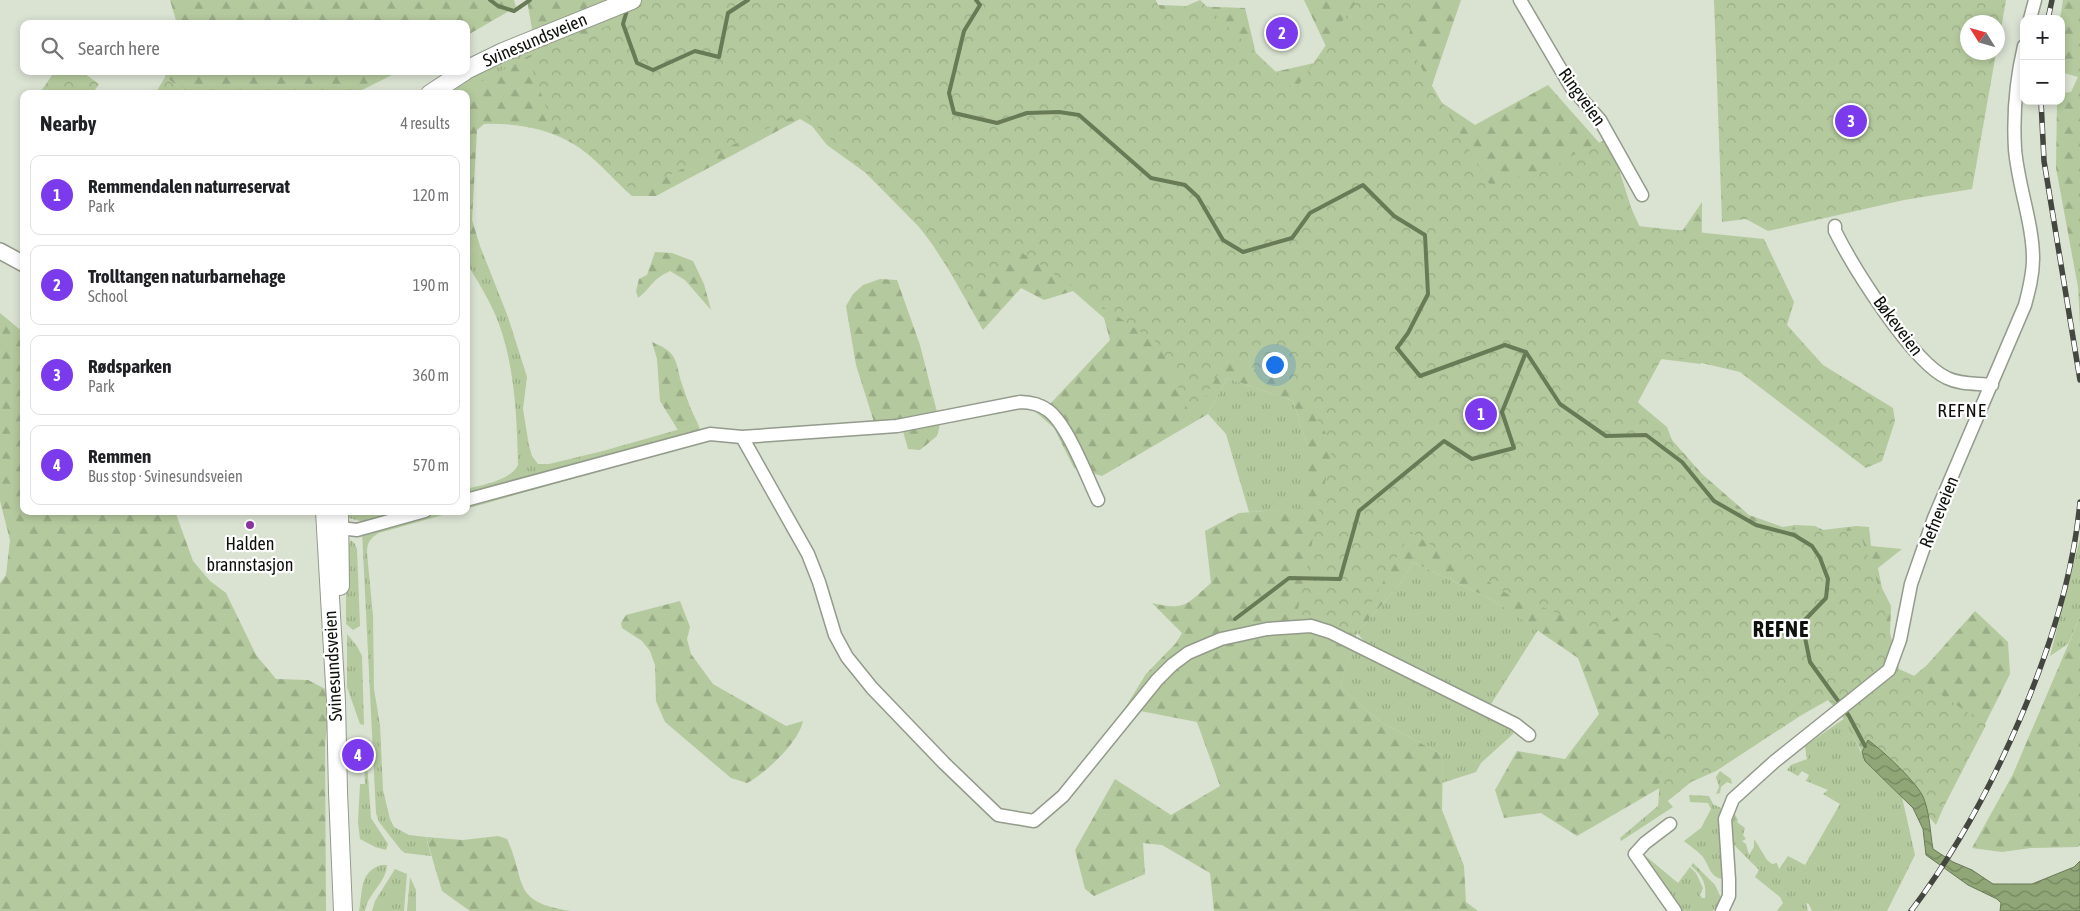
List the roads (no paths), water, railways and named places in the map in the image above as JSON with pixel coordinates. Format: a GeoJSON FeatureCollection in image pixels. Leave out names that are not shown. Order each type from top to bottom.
{"type":"FeatureCollection","features":[{"type":"Feature","properties":{"kind":"highway","name":"Svinesundsveien"},"geometry":{"type":"LineString","coordinates":[[470,68],[503,52],[632,0]]}},
{"type":"Feature","properties":{"kind":"highway","name":"Svinesundsveien"},"geometry":{"type":"LineString","coordinates":[[436,90],[459,75]]}},
{"type":"Feature","properties":{"kind":"highway","name":"Svinesundsveien"},"geometry":{"type":"LineString","coordinates":[[325,515],[336,702],[343,911]]}},
{"type":"Feature","properties":{"kind":"highway","name":"Svinesundsveien"},"geometry":{"type":"LineString","coordinates":[[339,520],[351,911]]}},
{"type":"Feature","properties":{"kind":"main road"},"geometry":{"type":"LineString","coordinates":[[0,251],[20,262]]}},
{"type":"Feature","properties":{"kind":"street","name":"Ringveien"},"geometry":{"type":"LineString","coordinates":[[1520,0],[1571,87],[1600,120],[1642,195]]}},
{"type":"Feature","properties":{"kind":"street"},"geometry":{"type":"LineString","coordinates":[[2031,15],[2035,0]]}},
{"type":"Feature","properties":{"kind":"street","name":"Refneveien"},"geometry":{"type":"LineString","coordinates":[[1722,911],[1729,896],[1730,880],[1724,828],[1729,805],[1739,793],[1774,762],[1882,678],[1889,670],[1894,659],[1911,584],[1934,518],[2025,305],[2031,281],[2033,258],[2015,150],[2016,99],[2022,60]]}},
{"type":"Feature","properties":{"kind":"street","name":"Bøkeveien"},"geometry":{"type":"LineString","coordinates":[[1835,226],[1835,231],[1850,261],[1888,315],[1926,363],[1944,377],[1954,381],[1992,385]]}},
{"type":"Feature","properties":{"kind":"street"},"geometry":{"type":"LineString","coordinates":[[470,499],[682,440],[710,434],[742,437],[897,426],[1020,402],[1030,402],[1050,411],[1063,428],[1098,500]]}},
{"type":"Feature","properties":{"kind":"street"},"geometry":{"type":"LineString","coordinates":[[742,437],[808,554],[819,582],[835,635],[844,652],[878,695],[998,815],[1034,821],[1063,796],[1157,680],[1180,659],[1202,646],[1220,639],[1267,629],[1311,626],[1330,632],[1515,724],[1529,735]]}},
{"type":"Feature","properties":{"kind":"street"},"geometry":{"type":"LineString","coordinates":[[339,520],[357,530],[411,515]]}},
{"type":"Feature","properties":{"kind":"street"},"geometry":{"type":"LineString","coordinates":[[1670,824],[1645,843],[1635,854],[1675,911]]}},
{"type":"Feature","properties":{"kind":"water"},"geometry":{"type":"Polygon","coordinates":[[[1868,740],[1899,768],[1921,793],[1928,811],[1933,849],[1953,862],[1972,870],[1993,884],[2032,884],[2074,867],[2080,861],[2080,911],[2000,911],[2001,903],[1997,899],[1968,885],[1926,855],[1923,829],[1913,808],[1865,761],[1862,752],[1868,740]]]}},
{"type":"Feature","properties":{"kind":"waterway"},"geometry":{"type":"LineString","coordinates":[[490,0],[498,6],[514,11],[530,0]]}},
{"type":"Feature","properties":{"kind":"waterway"},"geometry":{"type":"LineString","coordinates":[[628,7],[623,24],[637,63],[653,70],[695,51],[719,57],[728,13],[748,0]]}},
{"type":"Feature","properties":{"kind":"waterway"},"geometry":{"type":"LineString","coordinates":[[976,0],[980,5],[964,31],[949,93],[954,113],[997,123],[1027,113],[1059,112],[1079,115],[1151,178],[1185,185],[1198,197],[1223,240],[1243,252],[1292,238],[1310,213],[1363,185],[1394,216],[1425,235],[1428,294],[1408,333],[1397,348],[1420,376],[1505,345],[1526,352],[1560,404],[1606,436],[1646,435],[1682,462],[1714,501],[1756,525],[1794,535],[1812,546],[1820,558],[1828,579],[1826,598],[1802,623],[1810,662],[1849,716],[1865,746]]}},
{"type":"Feature","properties":{"kind":"waterway"},"geometry":{"type":"LineString","coordinates":[[1235,619],[1289,578],[1340,579],[1359,511],[1444,441],[1472,459],[1514,448],[1502,412],[1526,352]]}},
{"type":"Feature","properties":{"kind":"railway"},"geometry":{"type":"LineString","coordinates":[[2049,15],[2052,0]]}},
{"type":"Feature","properties":{"kind":"railway"},"geometry":{"type":"LineString","coordinates":[[2041,105],[2044,161],[2080,380]]}},
{"type":"Feature","properties":{"kind":"railway"},"geometry":{"type":"LineString","coordinates":[[1911,911],[1941,868],[1969,821],[2021,717],[2060,607],[2073,553],[2080,502]]}},
{"type":"Feature","properties":{"kind":"place","name":"Trolltangen naturbarnehage"},"geometry":{"type":"Point","coordinates":[1282,33]}},
{"type":"Feature","properties":{"kind":"place","name":"Rødsparken"},"geometry":{"type":"Point","coordinates":[1851,121]}},
{"type":"Feature","properties":{"kind":"place","name":"Remmendalen naturreservat"},"geometry":{"type":"Point","coordinates":[1481,414]}},
{"type":"Feature","properties":{"kind":"place","name":"Halden brannstasjon"},"geometry":{"type":"Point","coordinates":[250,525]}},
{"type":"Feature","properties":{"kind":"place","name":"Remmen"},"geometry":{"type":"Point","coordinates":[358,755]}},
{"type":"Feature","properties":{"kind":"district","name":"REFNE"},"geometry":{"type":"Point","coordinates":[1962,410]}},
{"type":"Feature","properties":{"kind":"district","name":"REFNE"},"geometry":{"type":"Point","coordinates":[1781,629]}}]}
